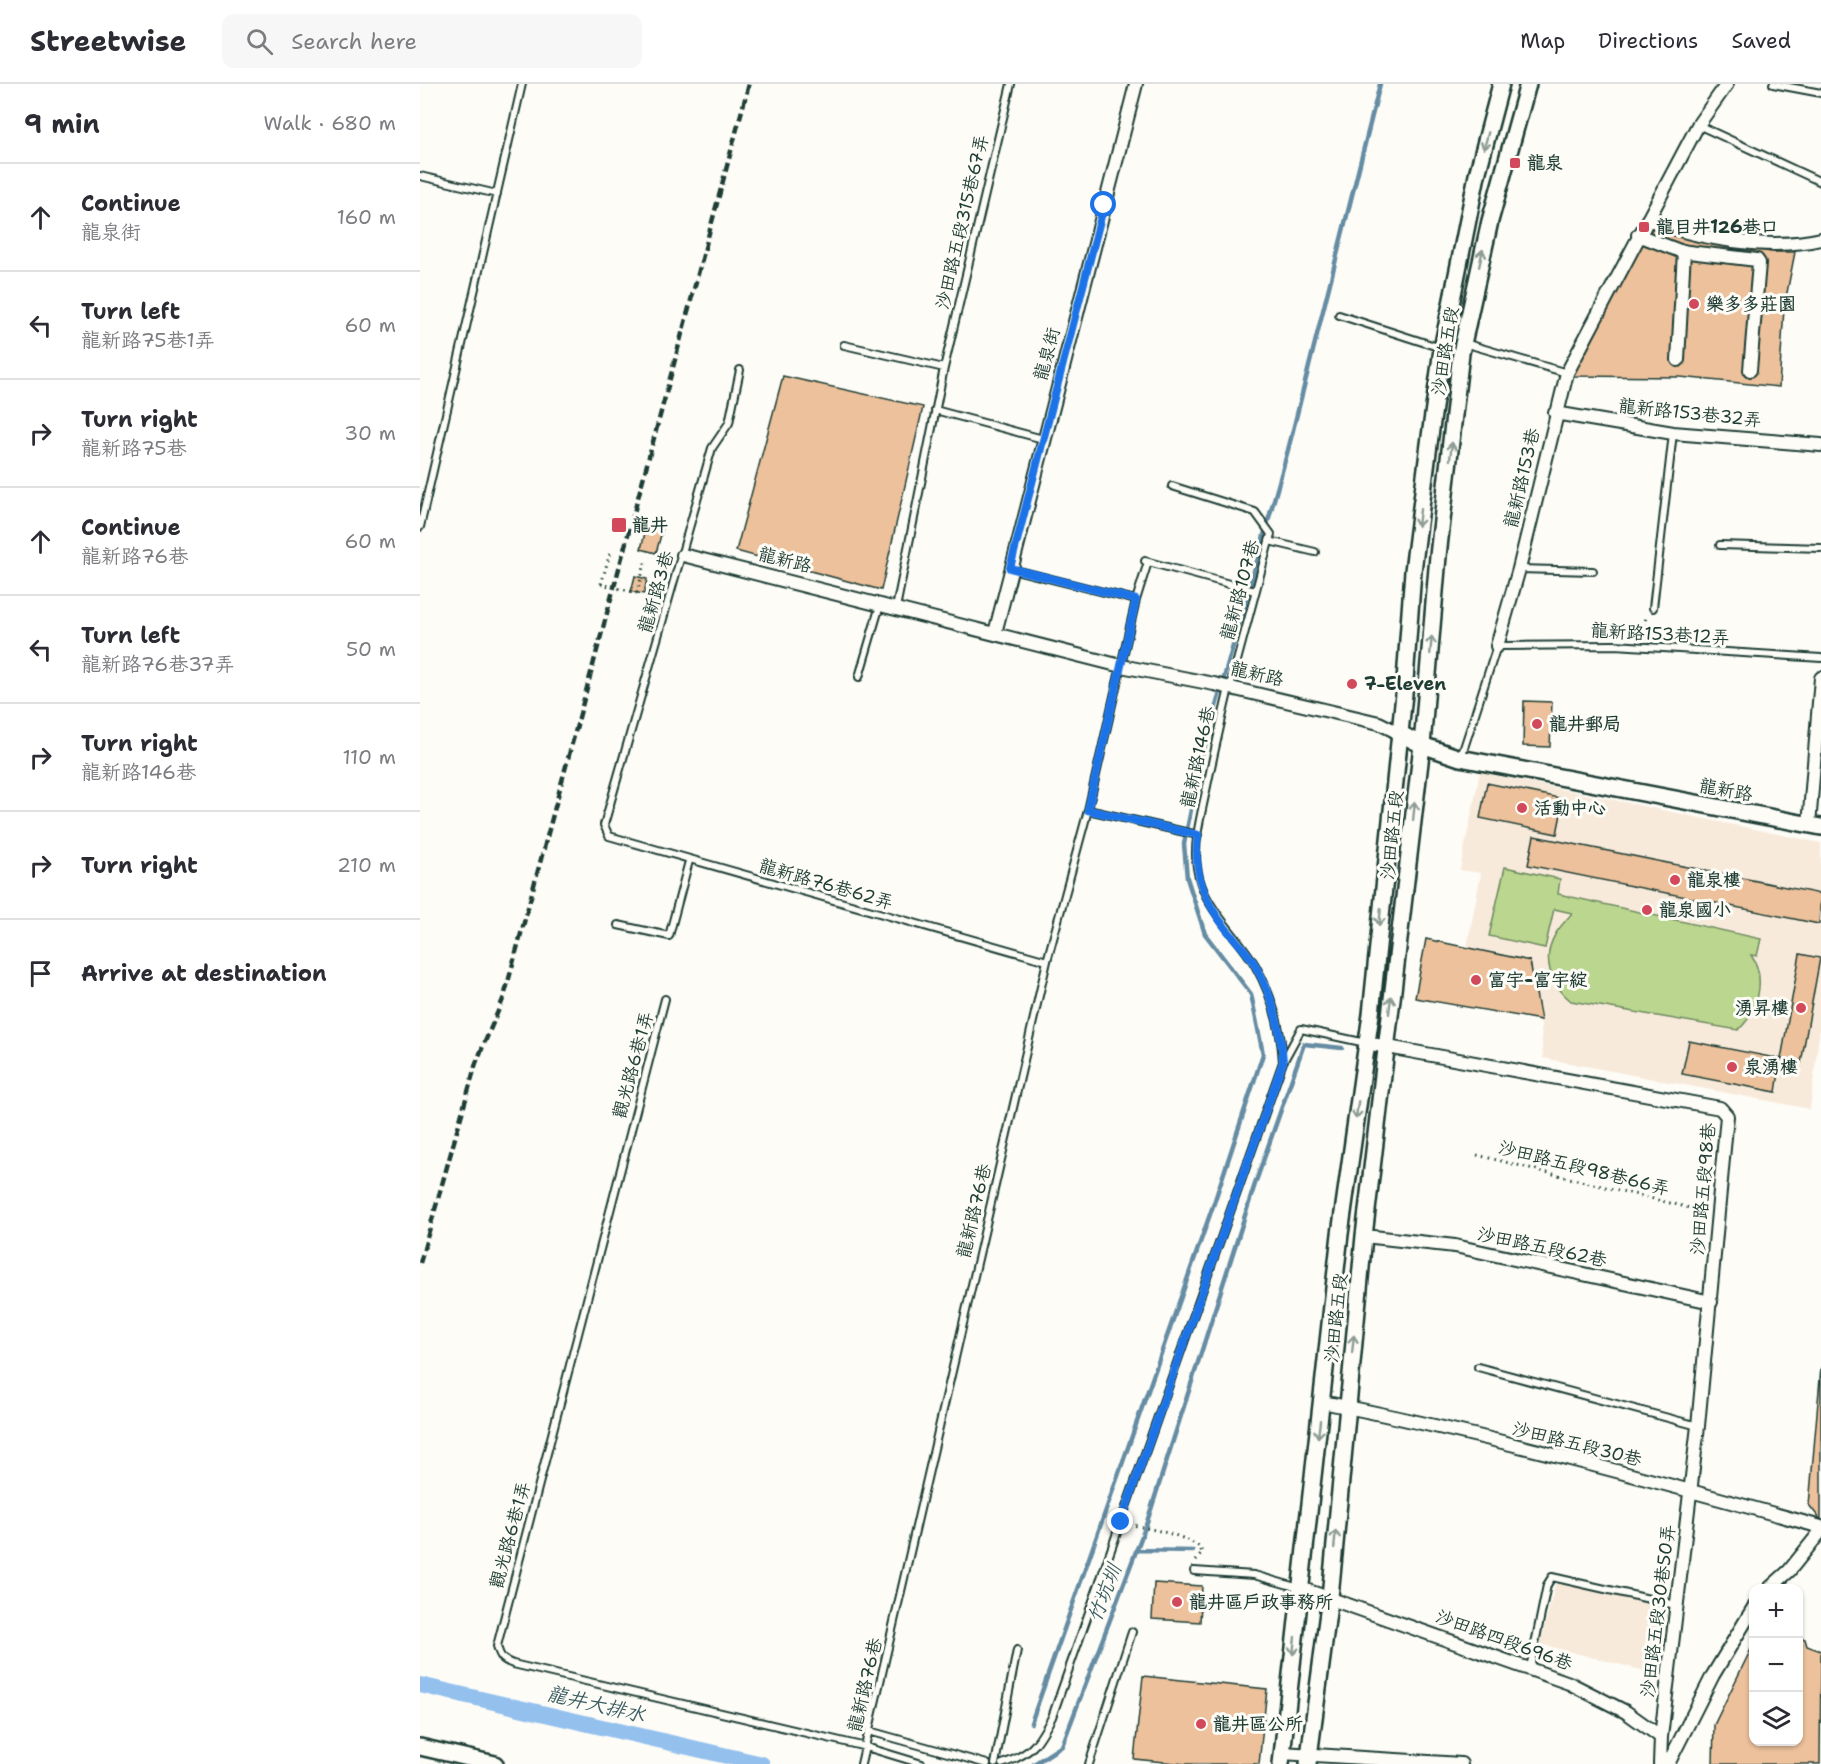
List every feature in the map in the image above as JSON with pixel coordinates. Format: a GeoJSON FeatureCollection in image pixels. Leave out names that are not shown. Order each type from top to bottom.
{"type":"FeatureCollection","features":[{"type":"Feature","properties":{"kind":"street","name":"龍泉街"},"geometry":{"type":"LineString","coordinates":[[995,633],[1136,84]]}},
{"type":"Feature","properties":{"kind":"street","name":"沙田路五段"},"geometry":{"type":"LineString","coordinates":[[1282,1758],[1340,1234],[1366,1043],[1399,733],[1413,572],[1443,344],[1477,175],[1501,84]]}},
{"type":"Feature","properties":{"kind":"street","name":"沙田路五段"},"geometry":{"type":"LineString","coordinates":[[1309,1760],[1330,1597],[1364,1236],[1422,745],[1438,556],[1463,342],[1490,221],[1528,84]]}},
{"type":"Feature","properties":{"kind":"street","name":"龍新路153巷"},"geometry":{"type":"LineString","coordinates":[[1497,646],[1519,569],[1555,414],[1567,373],[1638,235],[1698,126],[1727,84]]}},
{"type":"Feature","properties":{"kind":"street"},"geometry":{"type":"LineString","coordinates":[[1648,219],[1665,226],[1740,241],[1798,245],[1821,239]]}},
{"type":"Feature","properties":{"kind":"street"},"geometry":{"type":"LineString","coordinates":[[1638,235],[1684,251],[1756,260],[1759,263],[1750,370]]}},
{"type":"Feature","properties":{"kind":"street"},"geometry":{"type":"LineString","coordinates":[[1678,360],[1684,251]]}},
{"type":"Feature","properties":{"kind":"street"},"geometry":{"type":"LineString","coordinates":[[1443,344],[1463,342]]}},
{"type":"Feature","properties":{"kind":"street","name":"龍新路153巷32弄"},"geometry":{"type":"LineString","coordinates":[[1555,414],[1673,433],[1821,445]]}},
{"type":"Feature","properties":{"kind":"street","name":"龍新路"},"geometry":{"type":"LineString","coordinates":[[683,555],[1121,666],[1214,684],[1379,723],[1422,745],[1461,758],[1815,826]]}},
{"type":"Feature","properties":{"kind":"street"},"geometry":{"type":"LineString","coordinates":[[1815,826],[1821,678]]}},
{"type":"Feature","properties":{"kind":"street","name":"沙田路五段98巷"},"geometry":{"type":"LineString","coordinates":[[1366,1043],[1720,1108],[1727,1116],[1720,1216],[1691,1491]]}},
{"type":"Feature","properties":{"kind":"street","name":"沙田路五段62巷"},"geometry":{"type":"LineString","coordinates":[[1364,1236],[1455,1246],[1711,1302]]}},
{"type":"Feature","properties":{"kind":"street","name":"沙田路五段30巷"},"geometry":{"type":"LineString","coordinates":[[1322,1402],[1691,1491],[1821,1529]]}},
{"type":"Feature","properties":{"kind":"street","name":"沙田路五段30巷50弄"},"geometry":{"type":"LineString","coordinates":[[1661,1737],[1691,1491]]}},
{"type":"Feature","properties":{"kind":"street"},"geometry":{"type":"LineString","coordinates":[[1774,1584],[1789,1571],[1821,1529]]}},
{"type":"Feature","properties":{"kind":"street","name":"沙田路四段696巷"},"geometry":{"type":"LineString","coordinates":[[1300,1588],[1530,1668],[1601,1698],[1661,1737]]}},
{"type":"Feature","properties":{"kind":"street"},"geometry":{"type":"LineString","coordinates":[[1668,1764],[1713,1676],[1749,1615]]}},
{"type":"Feature","properties":{"kind":"street"},"geometry":{"type":"LineString","coordinates":[[1290,1685],[1318,1687]]}},
{"type":"Feature","properties":{"kind":"street"},"geometry":{"type":"LineString","coordinates":[[1660,1764],[1661,1737]]}},
{"type":"Feature","properties":{"kind":"street"},"geometry":{"type":"LineString","coordinates":[[420,1747],[495,1764]]}},
{"type":"Feature","properties":{"kind":"street"},"geometry":{"type":"LineString","coordinates":[[1282,1758],[1461,1764]]}},
{"type":"Feature","properties":{"kind":"lane"},"geometry":{"type":"LineString","coordinates":[[420,527],[522,84]]}},
{"type":"Feature","properties":{"kind":"lane","name":"沙田路五段315巷67弄"},"geometry":{"type":"LineString","coordinates":[[896,608],[944,368],[1011,84]]}},
{"type":"Feature","properties":{"kind":"lane"},"geometry":{"type":"LineString","coordinates":[[1773,84],[1821,93]]}},
{"type":"Feature","properties":{"kind":"lane"},"geometry":{"type":"LineString","coordinates":[[1698,126],[1821,182]]}},
{"type":"Feature","properties":{"kind":"lane"},"geometry":{"type":"LineString","coordinates":[[420,176],[497,194]]}},
{"type":"Feature","properties":{"kind":"lane"},"geometry":{"type":"LineString","coordinates":[[1339,315],[1443,344]]}},
{"type":"Feature","properties":{"kind":"lane"},"geometry":{"type":"LineString","coordinates":[[1463,342],[1567,373]]}},
{"type":"Feature","properties":{"kind":"lane"},"geometry":{"type":"LineString","coordinates":[[844,345],[944,368]]}},
{"type":"Feature","properties":{"kind":"lane","name":"龍新路3巷"},"geometry":{"type":"LineString","coordinates":[[604,825],[712,448],[729,423],[740,370]]}},
{"type":"Feature","properties":{"kind":"lane"},"geometry":{"type":"LineString","coordinates":[[935,410],[1043,439]]}},
{"type":"Feature","properties":{"kind":"lane"},"geometry":{"type":"LineString","coordinates":[[1653,608],[1673,433]]}},
{"type":"Feature","properties":{"kind":"lane","name":"龍新路107巷"},"geometry":{"type":"LineString","coordinates":[[1172,486],[1255,512],[1271,534],[1229,688]]}},
{"type":"Feature","properties":{"kind":"lane"},"geometry":{"type":"LineString","coordinates":[[1269,541],[1315,552]]}},
{"type":"Feature","properties":{"kind":"lane"},"geometry":{"type":"LineString","coordinates":[[1720,545],[1821,548]]}},
{"type":"Feature","properties":{"kind":"lane","name":"龍新路76巷"},"geometry":{"type":"LineString","coordinates":[[862,1762],[1047,961],[1088,810],[1146,562],[1255,591]]}},
{"type":"Feature","properties":{"kind":"lane"},"geometry":{"type":"LineString","coordinates":[[1010,568],[1136,600]]}},
{"type":"Feature","properties":{"kind":"lane"},"geometry":{"type":"LineString","coordinates":[[1519,569],[1593,571]]}},
{"type":"Feature","properties":{"kind":"lane"},"geometry":{"type":"LineString","coordinates":[[859,677],[880,604]]}},
{"type":"Feature","properties":{"kind":"lane","name":"龍新路153巷12弄"},"geometry":{"type":"LineString","coordinates":[[1497,646],[1643,647],[1821,658]]}},
{"type":"Feature","properties":{"kind":"lane","name":"龍新路153巷"},"geometry":{"type":"LineString","coordinates":[[1461,758],[1497,646]]}},
{"type":"Feature","properties":{"kind":"lane","name":"龍新路146巷"},"geometry":{"type":"LineString","coordinates":[[1229,688],[1196,835],[1197,868],[1203,891],[1222,923],[1255,964],[1266,987],[1278,1026],[1283,1062]]}},
{"type":"Feature","properties":{"kind":"lane"},"geometry":{"type":"LineString","coordinates":[[1088,810],[1196,835]]}},
{"type":"Feature","properties":{"kind":"lane","name":"龍新路76巷62弄"},"geometry":{"type":"LineString","coordinates":[[604,825],[609,836],[689,861],[1047,961]]}},
{"type":"Feature","properties":{"kind":"lane"},"geometry":{"type":"LineString","coordinates":[[618,925],[669,936],[689,861]]}},
{"type":"Feature","properties":{"kind":"lane","name":"觀光路6巷1弄"},"geometry":{"type":"LineString","coordinates":[[665,999],[497,1646],[499,1655],[513,1664],[866,1748],[922,1764]]}},
{"type":"Feature","properties":{"kind":"lane"},"geometry":{"type":"LineString","coordinates":[[1002,1764],[1016,1759],[1035,1747],[1052,1717],[1283,1062],[1301,1029],[1366,1043]]}},
{"type":"Feature","properties":{"kind":"lane"},"geometry":{"type":"LineString","coordinates":[[1478,1367],[1698,1426]]}},
{"type":"Feature","properties":{"kind":"lane"},"geometry":{"type":"LineString","coordinates":[[1194,1570],[1254,1575],[1300,1588]]}},
{"type":"Feature","properties":{"kind":"lane"},"geometry":{"type":"LineString","coordinates":[[1530,1668],[1547,1585],[1552,1577],[1677,1605]]}},
{"type":"Feature","properties":{"kind":"lane"},"geometry":{"type":"LineString","coordinates":[[1089,1764],[1132,1632]]}},
{"type":"Feature","properties":{"kind":"lane"},"geometry":{"type":"LineString","coordinates":[[995,1764],[1017,1650]]}},
{"type":"Feature","properties":{"kind":"lane"},"geometry":{"type":"LineString","coordinates":[[869,1731],[987,1764]]}},
{"type":"Feature","properties":{"kind":"path"},"geometry":{"type":"LineString","coordinates":[[610,550],[602,584],[637,594],[646,560]]}},
{"type":"Feature","properties":{"kind":"path"},"geometry":{"type":"LineString","coordinates":[[1643,647],[1643,621],[1653,608]]}},
{"type":"Feature","properties":{"kind":"path","name":"沙田路五段98巷66弄"},"geometry":{"type":"LineString","coordinates":[[1478,1155],[1720,1216]]}},
{"type":"Feature","properties":{"kind":"path"},"geometry":{"type":"LineString","coordinates":[[1136,1526],[1175,1533],[1200,1547],[1202,1553],[1194,1563],[1194,1570]]}},
{"type":"Feature","properties":{"kind":"shaded area","name":"龍泉國小"},"geometry":{"type":"Polygon","coordinates":[[[1480,772],[1821,843],[1821,1019],[1810,1109],[1543,1058],[1540,1014],[1531,962],[1467,947],[1481,873],[1460,870],[1480,772]]]}},
{"type":"Feature","properties":{"kind":"shaded area"},"geometry":{"type":"Polygon","coordinates":[[[1557,1577],[1677,1605],[1657,1674],[1540,1644],[1557,1577]]]}},
{"type":"Feature","properties":{"kind":"green space"},"geometry":{"type":"Polygon","coordinates":[[[1505,867],[1560,879],[1558,894],[1761,939],[1757,956],[1751,955],[1759,974],[1759,984],[1758,995],[1751,1014],[1738,1030],[1571,1001],[1553,979],[1549,953],[1555,935],[1572,913],[1554,909],[1545,948],[1489,936],[1505,867]]]}},
{"type":"Feature","properties":{"kind":"building","name":"樂多多莊園"},"geometry":{"type":"Polygon","coordinates":[[[1653,227],[1682,237],[1771,252],[1795,252],[1784,308],[1779,387],[1680,377],[1571,376],[1605,301],[1653,227]]]}},
{"type":"Feature","properties":{"kind":"building"},"geometry":{"type":"Polygon","coordinates":[[[783,376],[923,407],[881,590],[736,551],[783,376]]]}},
{"type":"Feature","properties":{"kind":"building"},"geometry":{"type":"Polygon","coordinates":[[[648,520],[664,524],[656,553],[641,549],[648,520]]]}},
{"type":"Feature","properties":{"kind":"building"},"geometry":{"type":"Polygon","coordinates":[[[635,576],[647,579],[644,594],[631,592],[635,576]]]}},
{"type":"Feature","properties":{"kind":"building","name":"龍井郵局"},"geometry":{"type":"Polygon","coordinates":[[[1524,701],[1552,702],[1550,747],[1523,746],[1524,701]]]}},
{"type":"Feature","properties":{"kind":"building","name":"活動中心"},"geometry":{"type":"Polygon","coordinates":[[[1487,783],[1564,799],[1557,834],[1480,818],[1487,783]]]}},
{"type":"Feature","properties":{"kind":"building","name":"龍泉樓"},"geometry":{"type":"Polygon","coordinates":[[[1534,836],[1821,894],[1819,924],[1528,865],[1534,836]]]}},
{"type":"Feature","properties":{"kind":"building","name":"富宇-富宇綻"},"geometry":{"type":"Polygon","coordinates":[[[1426,939],[1530,961],[1541,1020],[1415,998],[1426,939]]]}},
{"type":"Feature","properties":{"kind":"building","name":"湧昇樓"},"geometry":{"type":"Polygon","coordinates":[[[1800,954],[1820,958],[1801,1063],[1781,1059],[1800,954]]]}},
{"type":"Feature","properties":{"kind":"building","name":"泉湧樓"},"geometry":{"type":"Polygon","coordinates":[[[1689,1041],[1781,1059],[1776,1092],[1682,1074],[1689,1041]]]}},
{"type":"Feature","properties":{"kind":"building"},"geometry":{"type":"Polygon","coordinates":[[[1821,1367],[1821,1519],[1820,1519],[1809,1505],[1821,1367]]]}},
{"type":"Feature","properties":{"kind":"building","name":"龍井區戶政事務所"},"geometry":{"type":"Polygon","coordinates":[[[1154,1583],[1202,1586],[1200,1622],[1152,1619],[1154,1583]]]}},
{"type":"Feature","properties":{"kind":"building"},"geometry":{"type":"Polygon","coordinates":[[[1803,1638],[1807,1646],[1821,1651],[1820,1764],[1713,1764],[1714,1725],[1749,1653],[1749,1746],[1803,1746],[1803,1638]]]}},
{"type":"Feature","properties":{"kind":"building","name":"龍井區公所"},"geometry":{"type":"Polygon","coordinates":[[[1143,1676],[1267,1689],[1259,1764],[1185,1764],[1134,1759],[1143,1676]]]}},
{"type":"Feature","properties":{"kind":"waterway"},"geometry":{"type":"LineString","coordinates":[[1031,1723],[1214,1203],[1263,1054],[1251,994],[1205,934],[1187,878],[1184,844],[1202,756],[1288,450],[1380,84]]}},
{"type":"Feature","properties":{"kind":"waterway","name":"竹坑圳"},"geometry":{"type":"LineString","coordinates":[[1034,1764],[1062,1746],[1146,1525],[1255,1184],[1304,1044],[1342,1048]]}},
{"type":"Feature","properties":{"kind":"waterway"},"geometry":{"type":"LineString","coordinates":[[1136,1550],[1193,1551]]}},
{"type":"Feature","properties":{"kind":"waterway","name":"龍井大排水"},"geometry":{"type":"LineString","coordinates":[[420,1685],[762,1764]]}},
{"type":"Feature","properties":{"kind":"railway"},"geometry":{"type":"LineString","coordinates":[[420,1263],[476,1063],[504,997],[749,84]]}},
{"type":"Feature","properties":{"kind":"place","name":"龍泉"},"geometry":{"type":"Point","coordinates":[1515,163]}},
{"type":"Feature","properties":{"kind":"place","name":"龍目井126巷口"},"geometry":{"type":"Point","coordinates":[1644,227]}},
{"type":"Feature","properties":{"kind":"place","name":"樂多多莊園"},"geometry":{"type":"Point","coordinates":[1694,304]}},
{"type":"Feature","properties":{"kind":"place","name":"龍井"},"geometry":{"type":"Point","coordinates":[619,525]}},
{"type":"Feature","properties":{"kind":"place","name":"7-Eleven"},"geometry":{"type":"Point","coordinates":[1352,684]}},
{"type":"Feature","properties":{"kind":"place","name":"龍井郵局"},"geometry":{"type":"Point","coordinates":[1537,724]}},
{"type":"Feature","properties":{"kind":"place","name":"活動中心"},"geometry":{"type":"Point","coordinates":[1522,808]}},
{"type":"Feature","properties":{"kind":"place","name":"龍泉樓"},"geometry":{"type":"Point","coordinates":[1675,880]}},
{"type":"Feature","properties":{"kind":"place","name":"龍泉國小"},"geometry":{"type":"Point","coordinates":[1647,910]}},
{"type":"Feature","properties":{"kind":"place","name":"富宇-富宇綻"},"geometry":{"type":"Point","coordinates":[1476,980]}},
{"type":"Feature","properties":{"kind":"place","name":"湧昇樓"},"geometry":{"type":"Point","coordinates":[1801,1008]}},
{"type":"Feature","properties":{"kind":"place","name":"泉湧樓"},"geometry":{"type":"Point","coordinates":[1732,1067]}},
{"type":"Feature","properties":{"kind":"place","name":"龍井區戶政事務所"},"geometry":{"type":"Point","coordinates":[1177,1602]}},
{"type":"Feature","properties":{"kind":"place","name":"龍井區公所"},"geometry":{"type":"Point","coordinates":[1201,1724]}},
{"type":"Feature","properties":{"kind":"route"},"geometry":{"type":"LineString","coordinates":[[1104,205],[1010,568],[1136,600],[1088,810],[1198,835],[1197,868],[1203,891],[1222,923],[1255,964],[1266,987],[1278,1026],[1283,1062],[1121,1522]]}}]}
